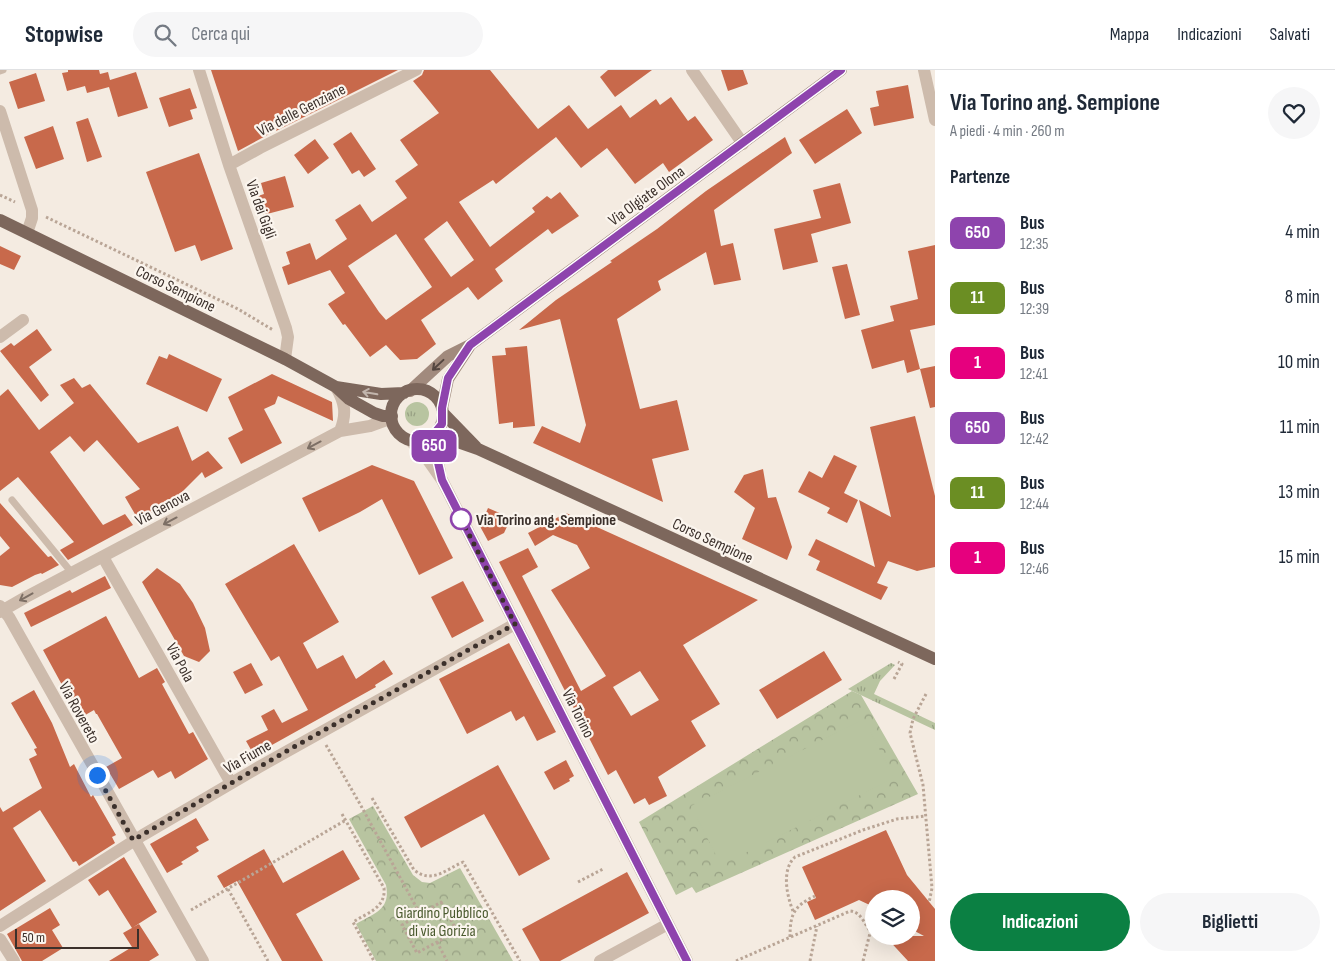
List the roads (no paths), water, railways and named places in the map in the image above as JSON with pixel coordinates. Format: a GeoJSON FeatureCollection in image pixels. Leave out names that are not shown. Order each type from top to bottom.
{"type":"FeatureCollection","features":[{"type":"Feature","properties":{"kind":"main road","name":"Corso Sempione"},"geometry":{"type":"LineString","coordinates":[[0,220],[285,360],[336,387],[349,399],[374,413],[392,417]]}},
{"type":"Feature","properties":{"kind":"main road","name":"Corso Sempione"},"geometry":{"type":"LineString","coordinates":[[336,387],[381,394],[425,390],[439,401],[443,410],[478,449]]}},
{"type":"Feature","properties":{"kind":"main road"},"geometry":{"type":"LineString","coordinates":[[407,392],[395,403],[392,417],[398,432],[410,440]]}},
{"type":"Feature","properties":{"kind":"main road"},"geometry":{"type":"LineString","coordinates":[[433,435],[442,424],[443,410]]}},
{"type":"Feature","properties":{"kind":"main road","name":"Corso Sempione"},"geometry":{"type":"LineString","coordinates":[[410,440],[424,440],[433,435],[478,449],[935,659]]}},
{"type":"Feature","properties":{"kind":"street","name":"Via dei Gigli"},"geometry":{"type":"LineString","coordinates":[[199,70],[229,166],[286,328],[288,337],[285,360]]}},
{"type":"Feature","properties":{"kind":"street","name":"Via delle Genziane"},"geometry":{"type":"LineString","coordinates":[[229,166],[260,148],[416,70]]}},
{"type":"Feature","properties":{"kind":"street"},"geometry":{"type":"LineString","coordinates":[[692,70],[743,144]]}},
{"type":"Feature","properties":{"kind":"street","name":"Via Olgiate Olona"},"geometry":{"type":"LineString","coordinates":[[407,392],[448,356],[470,345],[841,70]]}},
{"type":"Feature","properties":{"kind":"street"},"geometry":{"type":"LineString","coordinates":[[924,70],[935,120]]}},
{"type":"Feature","properties":{"kind":"street"},"geometry":{"type":"LineString","coordinates":[[0,111],[32,210],[32,218],[27,234]]}},
{"type":"Feature","properties":{"kind":"street"},"geometry":{"type":"LineString","coordinates":[[0,338],[23,320]]}},
{"type":"Feature","properties":{"kind":"street","name":"Via Olgiate Olona"},"geometry":{"type":"LineString","coordinates":[[443,410],[448,378],[470,345]]}},
{"type":"Feature","properties":{"kind":"street"},"geometry":{"type":"LineString","coordinates":[[336,387],[345,408],[340,431]]}},
{"type":"Feature","properties":{"kind":"street","name":"Via Genova"},"geometry":{"type":"LineString","coordinates":[[1,609],[340,431],[370,426],[392,417]]}},
{"type":"Feature","properties":{"kind":"street","name":"Via Torino"},"geometry":{"type":"LineString","coordinates":[[433,435],[442,480]]}},
{"type":"Feature","properties":{"kind":"street","name":"Via Torino"},"geometry":{"type":"LineString","coordinates":[[410,440],[428,460],[442,480],[687,961]]}},
{"type":"Feature","properties":{"kind":"street","name":"Via Pola"},"geometry":{"type":"LineString","coordinates":[[103,557],[230,783]]}},
{"type":"Feature","properties":{"kind":"street","name":"Via Rovereto"},"geometry":{"type":"LineString","coordinates":[[1,609],[9,617],[133,840],[203,961]]}},
{"type":"Feature","properties":{"kind":"street","name":"Via Fiume"},"geometry":{"type":"LineString","coordinates":[[0,926],[133,840],[230,783],[515,624]]}},
{"type":"Feature","properties":{"kind":"street"},"geometry":{"type":"LineString","coordinates":[[600,961],[668,924]]}},
{"type":"Feature","properties":{"kind":"street"},"geometry":{"type":"LineString","coordinates":[[0,939],[14,961]]}},
{"type":"Feature","properties":{"kind":"lane"},"geometry":{"type":"LineString","coordinates":[[12,500],[72,573]]}},
{"type":"Feature","properties":{"kind":"place","name":"Via Torino ang. Sempione"},"geometry":{"type":"Point","coordinates":[461,519]}},
{"type":"Feature","properties":{"kind":"park label","name":"Giardino Pubblico di via Gorizia"},"geometry":{"type":"Point","coordinates":[442,921]}}]}
